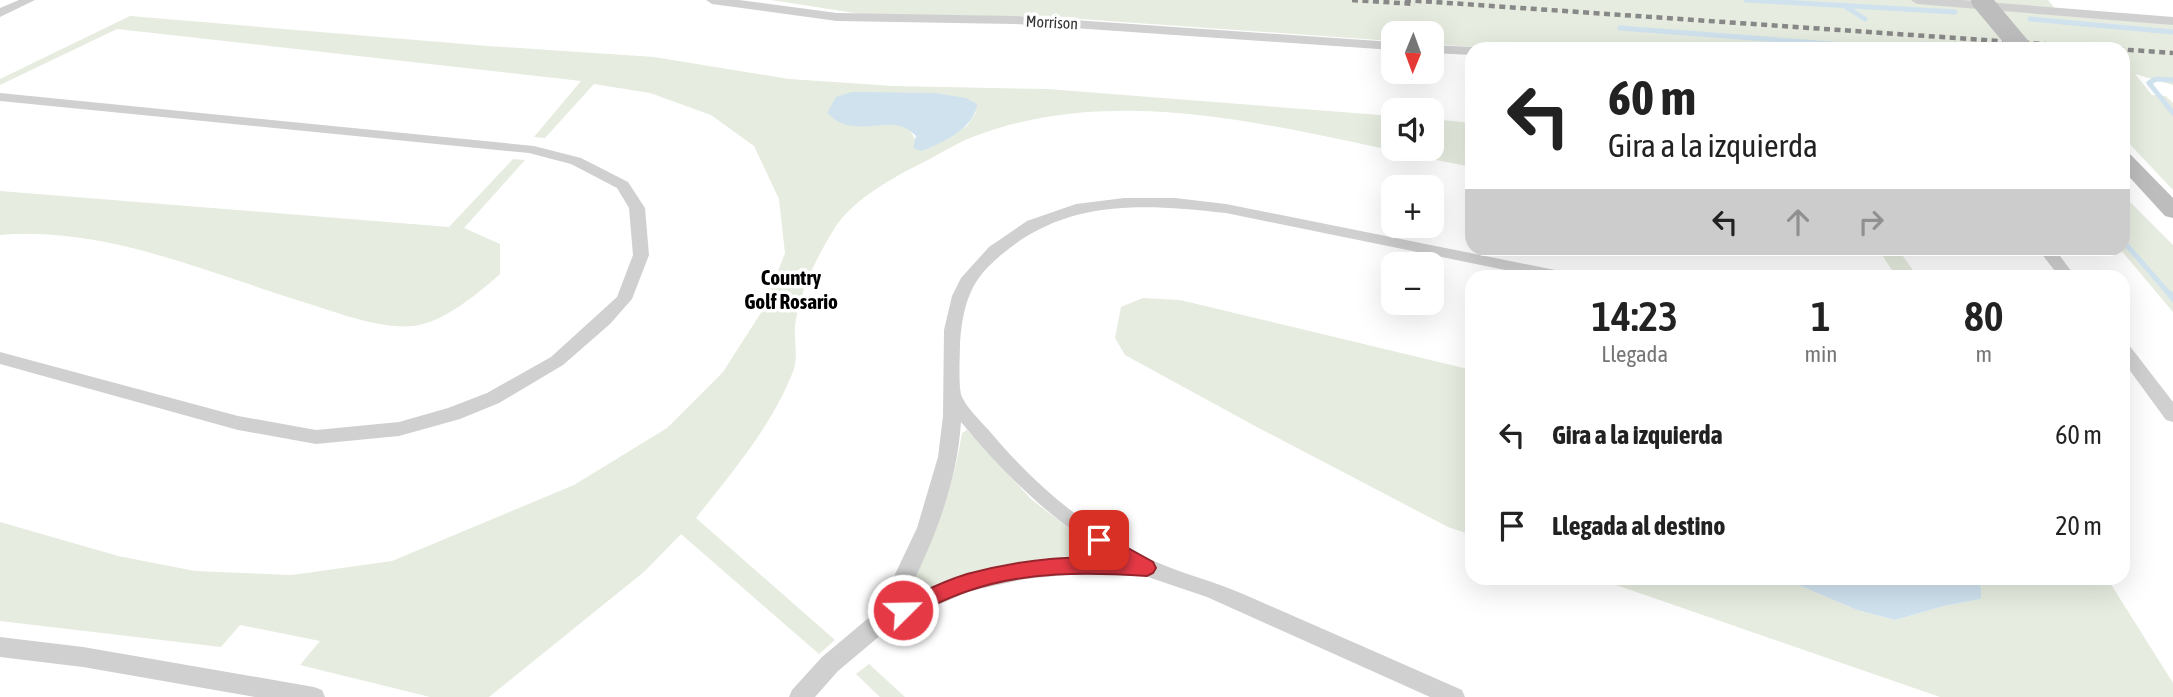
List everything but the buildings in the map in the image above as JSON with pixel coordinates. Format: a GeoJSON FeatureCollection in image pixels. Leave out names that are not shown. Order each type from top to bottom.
{"type":"FeatureCollection","features":[{"type":"Feature","properties":{"kind":"main road"},"geometry":{"type":"LineString","coordinates":[[1981,0],[2016,42]]}},
{"type":"Feature","properties":{"kind":"main road"},"geometry":{"type":"LineString","coordinates":[[2130,165],[2173,211]]}},
{"type":"Feature","properties":{"kind":"street"},"geometry":{"type":"LineString","coordinates":[[0,13],[29,0]]}},
{"type":"Feature","properties":{"kind":"street","name":"Morrison"},"geometry":{"type":"LineString","coordinates":[[712,0],[837,17],[1015,20],[1381,45]]}},
{"type":"Feature","properties":{"kind":"street"},"geometry":{"type":"LineString","coordinates":[[1917,0],[2173,21]]}},
{"type":"Feature","properties":{"kind":"street"},"geometry":{"type":"LineString","coordinates":[[1444,49],[1465,50]]}},
{"type":"Feature","properties":{"kind":"street"},"geometry":{"type":"LineString","coordinates":[[0,97],[529,149],[576,161],[622,185],[638,208],[641,255],[624,299],[556,361],[493,398],[453,414],[399,429],[316,437],[238,423],[0,358]]}},
{"type":"Feature","properties":{"kind":"street"},"geometry":{"type":"LineString","coordinates":[[886,617],[920,544],[944,479],[953,399],[950,372],[952,332],[968,277],[1001,245],[1033,223],[1076,210],[1158,201],[1221,206],[1530,270]]}},
{"type":"Feature","properties":{"kind":"street"},"geometry":{"type":"LineString","coordinates":[[2051,256],[2062,270]]}},
{"type":"Feature","properties":{"kind":"street"},"geometry":{"type":"LineString","coordinates":[[2130,366],[2173,415]]}},
{"type":"Feature","properties":{"kind":"street"},"geometry":{"type":"LineString","coordinates":[[953,399],[1003,460],[1036,492],[1081,528],[1147,568],[1213,590],[1454,697]]}},
{"type":"Feature","properties":{"kind":"street"},"geometry":{"type":"LineString","coordinates":[[800,697],[830,664],[886,617],[967,583],[1025,570],[1087,564],[1147,568]]}},
{"type":"Feature","properties":{"kind":"street"},"geometry":{"type":"LineString","coordinates":[[0,647],[96,659],[314,697]]}},
{"type":"Feature","properties":{"kind":"shaded area"},"geometry":{"type":"Polygon","coordinates":[[[771,0],[2048,0],[2057,11],[2173,21],[2173,85],[2135,74],[2152,95],[2166,96],[2173,103],[2173,190],[2130,144],[2130,42],[1465,42],[1465,46],[1444,45],[1444,21],[1381,21],[1381,40],[1051,17],[861,14],[771,0]]]}},
{"type":"Feature","properties":{"kind":"shaded area"},"geometry":{"type":"Polygon","coordinates":[[[130,16],[654,57],[789,79],[893,86],[1047,89],[1381,115],[1381,148],[1225,118],[1162,112],[1100,111],[1038,119],[978,135],[901,174],[863,198],[834,229],[815,264],[800,302],[795,327],[795,364],[785,390],[751,447],[696,518],[835,640],[819,654],[681,534],[645,571],[489,697],[430,697],[300,665],[320,641],[240,625],[221,647],[0,621],[0,522],[118,556],[195,571],[292,575],[392,561],[574,485],[667,428],[723,372],[764,308],[785,253],[779,199],[754,146],[711,115],[650,93],[594,84],[545,138],[534,137],[581,81],[117,29],[0,85],[0,79],[130,16]],[[872,93],[890,123],[908,127],[922,151],[967,126],[976,112],[910,94],[872,93]]]}},
{"type":"Feature","properties":{"kind":"shaded area"},"geometry":{"type":"Polygon","coordinates":[[[1444,120],[1465,122],[1465,166],[1443,161],[1444,120]]]}},
{"type":"Feature","properties":{"kind":"shaded area"},"geometry":{"type":"Polygon","coordinates":[[[513,159],[525,160],[464,228],[500,244],[500,274],[451,311],[419,325],[391,326],[359,319],[152,253],[114,244],[38,234],[0,235],[0,191],[449,227],[513,159]]]}},
{"type":"Feature","properties":{"kind":"shaded area"},"geometry":{"type":"Polygon","coordinates":[[[2130,202],[2173,245],[2173,312],[2126,256],[2130,256],[2130,202]]]}},
{"type":"Feature","properties":{"kind":"shaded area"},"geometry":{"type":"Polygon","coordinates":[[[1883,256],[1903,256],[1913,270],[1892,270],[1883,256]]]}},
{"type":"Feature","properties":{"kind":"shaded area"},"geometry":{"type":"Polygon","coordinates":[[[1143,298],[1180,300],[1465,368],[1465,533],[1448,527],[1125,355],[1115,338],[1121,307],[1143,298]]]}},
{"type":"Feature","properties":{"kind":"shaded area"},"geometry":{"type":"Polygon","coordinates":[[[967,430],[1031,499],[1093,547],[1086,556],[1043,559],[1002,566],[921,591],[914,579],[943,508],[962,433],[967,430]]]}},
{"type":"Feature","properties":{"kind":"shaded area"},"geometry":{"type":"Polygon","coordinates":[[[1616,585],[1798,585],[1857,610],[1895,620],[1981,599],[1980,585],[2111,585],[2173,683],[2173,697],[1940,697],[1616,585]]]}},
{"type":"Feature","properties":{"kind":"shaded area"},"geometry":{"type":"Polygon","coordinates":[[[869,664],[905,697],[880,697],[856,674],[869,664]]]}},
{"type":"Feature","properties":{"kind":"water"},"geometry":{"type":"Polygon","coordinates":[[[852,92],[935,93],[966,98],[977,104],[970,121],[956,134],[922,151],[913,148],[916,136],[908,129],[890,125],[851,126],[839,122],[827,113],[836,97],[852,92]]]}},
{"type":"Feature","properties":{"kind":"water"},"geometry":{"type":"Polygon","coordinates":[[[1798,585],[1980,585],[1981,588],[1981,599],[1895,620],[1857,610],[1798,585]]]}},
{"type":"Feature","properties":{"kind":"waterway"},"geometry":{"type":"LineString","coordinates":[[1746,0],[1844,6]]}},
{"type":"Feature","properties":{"kind":"waterway"},"geometry":{"type":"LineString","coordinates":[[1844,6],[1955,12]]}},
{"type":"Feature","properties":{"kind":"waterway"},"geometry":{"type":"LineString","coordinates":[[1844,6],[1865,19]]}},
{"type":"Feature","properties":{"kind":"waterway"},"geometry":{"type":"LineString","coordinates":[[2030,19],[2173,32]]}},
{"type":"Feature","properties":{"kind":"waterway"},"geometry":{"type":"LineString","coordinates":[[1620,28],[1806,42]]}},
{"type":"Feature","properties":{"kind":"waterway"},"geometry":{"type":"LineString","coordinates":[[2173,80],[2156,79],[2149,83],[2173,113]]}},
{"type":"Feature","properties":{"kind":"waterway"},"geometry":{"type":"LineString","coordinates":[[2130,249],[2172,297]]}},
{"type":"Feature","properties":{"kind":"railway"},"geometry":{"type":"LineString","coordinates":[[1352,0],[1415,4]]}},
{"type":"Feature","properties":{"kind":"railway"},"geometry":{"type":"LineString","coordinates":[[1405,0],[2014,42]]}},
{"type":"Feature","properties":{"kind":"railway"},"geometry":{"type":"LineString","coordinates":[[2130,50],[2173,53]]}},
{"type":"Feature","properties":{"kind":"district","name":"Country Golf Rosario"},"geometry":{"type":"Point","coordinates":[791,289]}},
{"type":"Feature","properties":{"kind":"route"},"geometry":{"type":"LineString","coordinates":[[903,610],[967,583],[1025,570],[1087,564],[1147,568],[1099,540]]}}]}
